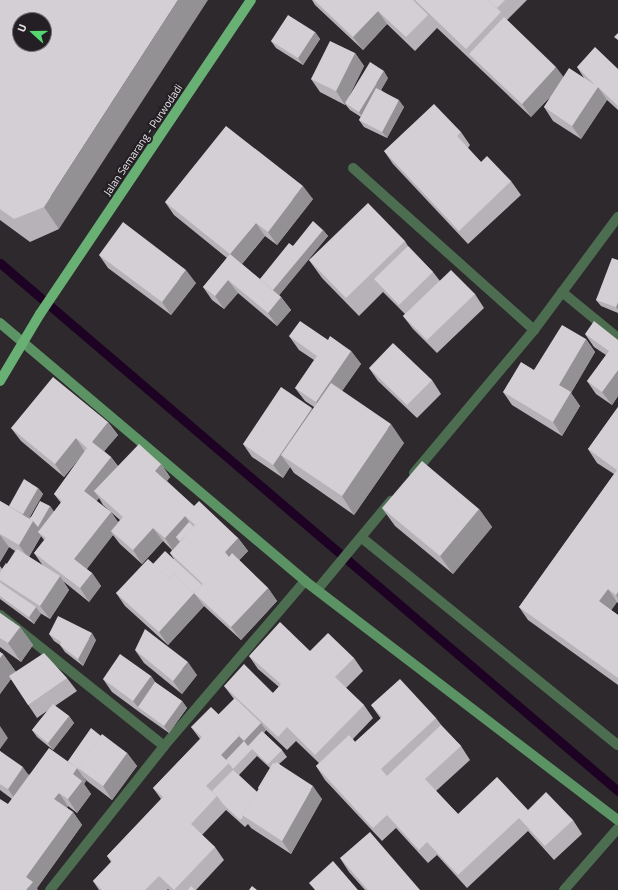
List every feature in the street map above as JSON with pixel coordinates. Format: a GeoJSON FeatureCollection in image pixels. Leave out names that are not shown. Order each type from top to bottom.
{"type":"FeatureCollection","features":[{"type":"Feature","properties":{"kind":"main road","name":"Jalan Semarang - Purwodadi"},"geometry":{"type":"LineString","coordinates":[[0,381],[24,344],[40,314],[251,0]]}},
{"type":"Feature","properties":{"kind":"main road"},"geometry":{"type":"LineString","coordinates":[[0,323],[305,581],[618,820]]}},
{"type":"Feature","properties":{"kind":"street"},"geometry":{"type":"LineString","coordinates":[[353,168],[534,330]]}},
{"type":"Feature","properties":{"kind":"street"},"geometry":{"type":"LineString","coordinates":[[408,480],[534,330],[618,217]]}},
{"type":"Feature","properties":{"kind":"street"},"geometry":{"type":"LineString","coordinates":[[562,292],[618,338]]}},
{"type":"Feature","properties":{"kind":"street"},"geometry":{"type":"LineString","coordinates":[[317,590],[362,538],[398,492]]}},
{"type":"Feature","properties":{"kind":"street"},"geometry":{"type":"LineString","coordinates":[[362,538],[618,745]]}},
{"type":"Feature","properties":{"kind":"street"},"geometry":{"type":"LineString","coordinates":[[50,890],[164,746],[305,581]]}},
{"type":"Feature","properties":{"kind":"street"},"geometry":{"type":"LineString","coordinates":[[0,616],[164,746]]}},
{"type":"Feature","properties":{"kind":"street"},"geometry":{"type":"LineString","coordinates":[[564,890],[618,828]]}},
{"type":"Feature","properties":{"kind":"building"},"geometry":{"type":"Polygon","coordinates":[[[0,0],[178,0],[44,207],[14,219],[0,209],[0,0]]]}},
{"type":"Feature","properties":{"kind":"building"},"geometry":{"type":"Polygon","coordinates":[[[314,0],[413,0],[428,15],[406,37],[378,11],[353,37],[314,0]]]}},
{"type":"Feature","properties":{"kind":"building"},"geometry":{"type":"Polygon","coordinates":[[[415,0],[488,0],[501,12],[466,49],[415,0]]]}},
{"type":"Feature","properties":{"kind":"building"},"geometry":{"type":"Polygon","coordinates":[[[488,0],[505,0],[497,8],[488,0]]]}},
{"type":"Feature","properties":{"kind":"building"},"geometry":{"type":"Polygon","coordinates":[[[288,15],[315,32],[298,58],[271,41],[288,15]]]}},
{"type":"Feature","properties":{"kind":"building"},"geometry":{"type":"Polygon","coordinates":[[[504,17],[556,67],[522,104],[469,54],[504,17]]]}},
{"type":"Feature","properties":{"kind":"building"},"geometry":{"type":"Polygon","coordinates":[[[618,33],[618,40],[614,37],[618,33]]]}},
{"type":"Feature","properties":{"kind":"building"},"geometry":{"type":"Polygon","coordinates":[[[330,41],[355,53],[336,91],[311,79],[330,41]]]}},
{"type":"Feature","properties":{"kind":"building"},"geometry":{"type":"Polygon","coordinates":[[[595,47],[618,69],[618,106],[598,87],[572,126],[544,107],[569,68],[595,85],[577,67],[595,47]]]}},
{"type":"Feature","properties":{"kind":"building"},"geometry":{"type":"Polygon","coordinates":[[[370,62],[384,71],[359,112],[345,103],[370,62]]]}},
{"type":"Feature","properties":{"kind":"building"},"geometry":{"type":"Polygon","coordinates":[[[376,88],[399,100],[382,132],[359,120],[376,88]]]}},
{"type":"Feature","properties":{"kind":"building"},"geometry":{"type":"Polygon","coordinates":[[[434,104],[461,132],[457,136],[481,162],[487,156],[511,181],[459,231],[384,151],[434,104]]]}},
{"type":"Feature","properties":{"kind":"building"},"geometry":{"type":"Polygon","coordinates":[[[226,126],[303,186],[268,232],[256,223],[230,254],[165,202],[226,126]]]}},
{"type":"Feature","properties":{"kind":"building"},"geometry":{"type":"Polygon","coordinates":[[[368,203],[405,241],[346,298],[309,260],[368,203]]]}},
{"type":"Feature","properties":{"kind":"building"},"geometry":{"type":"Polygon","coordinates":[[[313,221],[323,230],[273,290],[260,279],[289,243],[293,246],[313,221]]]}},
{"type":"Feature","properties":{"kind":"building"},"geometry":{"type":"Polygon","coordinates":[[[123,222],[186,270],[162,302],[99,255],[123,222]]]}},
{"type":"Feature","properties":{"kind":"building"},"geometry":{"type":"Polygon","coordinates":[[[408,246],[433,272],[399,305],[374,279],[408,246]]]}},
{"type":"Feature","properties":{"kind":"building"},"geometry":{"type":"Polygon","coordinates":[[[230,254],[281,297],[268,313],[228,280],[215,296],[203,287],[230,254]]]}},
{"type":"Feature","properties":{"kind":"building"},"geometry":{"type":"Polygon","coordinates":[[[612,258],[618,260],[618,302],[616,307],[596,300],[612,258]]]}},
{"type":"Feature","properties":{"kind":"building"},"geometry":{"type":"Polygon","coordinates":[[[451,270],[475,294],[427,340],[403,316],[451,270]]]}},
{"type":"Feature","properties":{"kind":"building"},"geometry":{"type":"Polygon","coordinates":[[[300,321],[328,340],[330,336],[351,351],[316,402],[295,388],[317,356],[289,336],[300,321]]]}},
{"type":"Feature","properties":{"kind":"building"},"geometry":{"type":"Polygon","coordinates":[[[594,321],[618,340],[618,370],[602,392],[587,381],[609,351],[585,334],[594,321]]]}},
{"type":"Feature","properties":{"kind":"building"},"geometry":{"type":"Polygon","coordinates":[[[562,325],[586,339],[559,385],[571,392],[553,422],[503,392],[521,362],[534,370],[562,325]]]}},
{"type":"Feature","properties":{"kind":"building"},"geometry":{"type":"Polygon","coordinates":[[[393,343],[432,380],[407,405],[369,368],[393,343]]]}},
{"type":"Feature","properties":{"kind":"building"},"geometry":{"type":"Polygon","coordinates":[[[53,377],[108,422],[92,442],[111,457],[84,491],[111,512],[74,559],[92,573],[80,588],[34,553],[46,538],[38,532],[62,501],[54,494],[87,448],[76,438],[55,464],[11,428],[53,377]]]}},
{"type":"Feature","properties":{"kind":"building"},"geometry":{"type":"Polygon","coordinates":[[[331,383],[391,424],[342,496],[281,455],[331,383]]]}},
{"type":"Feature","properties":{"kind":"building"},"geometry":{"type":"Polygon","coordinates":[[[281,387],[312,408],[273,465],[243,444],[281,387]]]}},
{"type":"Feature","properties":{"kind":"building"},"geometry":{"type":"Polygon","coordinates":[[[618,407],[618,592],[616,595],[608,589],[599,601],[618,615],[618,678],[519,607],[617,470],[588,449],[618,407]]]}},
{"type":"Feature","properties":{"kind":"building"},"geometry":{"type":"Polygon","coordinates":[[[139,444],[161,464],[155,471],[194,506],[199,501],[238,538],[225,552],[229,557],[232,553],[268,588],[231,627],[194,593],[203,584],[170,553],[195,525],[185,516],[165,538],[153,528],[133,550],[111,531],[123,517],[94,491],[139,444]]]}},
{"type":"Feature","properties":{"kind":"building"},"geometry":{"type":"Polygon","coordinates":[[[422,461],[479,509],[440,556],[382,508],[422,461]]]}},
{"type":"Feature","properties":{"kind":"building"},"geometry":{"type":"Polygon","coordinates":[[[24,479],[38,488],[23,514],[9,506],[24,479]]]}},
{"type":"Feature","properties":{"kind":"building"},"geometry":{"type":"Polygon","coordinates":[[[0,501],[33,521],[19,545],[0,534],[0,501]]]}},
{"type":"Feature","properties":{"kind":"building"},"geometry":{"type":"Polygon","coordinates":[[[40,501],[50,506],[38,527],[30,519],[40,501]]]}},
{"type":"Feature","properties":{"kind":"building"},"geometry":{"type":"Polygon","coordinates":[[[189,522],[194,527],[180,541],[176,537],[189,522]]]}},
{"type":"Feature","properties":{"kind":"building"},"geometry":{"type":"Polygon","coordinates":[[[17,549],[60,576],[40,606],[0,580],[0,574],[17,549]]]}},
{"type":"Feature","properties":{"kind":"building"},"geometry":{"type":"Polygon","coordinates":[[[165,551],[202,585],[194,593],[173,573],[169,578],[153,564],[165,551]]]}},
{"type":"Feature","properties":{"kind":"building"},"geometry":{"type":"Polygon","coordinates":[[[148,559],[169,578],[173,573],[194,593],[159,632],[116,593],[148,559]]]}},
{"type":"Feature","properties":{"kind":"building"},"geometry":{"type":"Polygon","coordinates":[[[6,563],[7,564],[0,574],[0,572],[6,563]]]}},
{"type":"Feature","properties":{"kind":"building"},"geometry":{"type":"Polygon","coordinates":[[[0,582],[36,607],[29,617],[0,596],[0,582]]]}},
{"type":"Feature","properties":{"kind":"building"},"geometry":{"type":"Polygon","coordinates":[[[0,613],[20,627],[8,643],[0,638],[0,613]]]}},
{"type":"Feature","properties":{"kind":"building"},"geometry":{"type":"Polygon","coordinates":[[[58,616],[92,633],[78,659],[60,645],[61,642],[49,634],[58,616]]]}},
{"type":"Feature","properties":{"kind":"building"},"geometry":{"type":"Polygon","coordinates":[[[280,622],[310,651],[328,633],[354,658],[335,677],[364,705],[315,755],[287,727],[278,737],[224,686],[244,664],[273,693],[281,684],[249,656],[280,622]]]}},
{"type":"Feature","properties":{"kind":"building"},"geometry":{"type":"Polygon","coordinates":[[[145,629],[188,662],[173,681],[135,650],[145,629]]]}},
{"type":"Feature","properties":{"kind":"building"},"geometry":{"type":"Polygon","coordinates":[[[44,653],[67,678],[28,705],[9,676],[44,653]]]}},
{"type":"Feature","properties":{"kind":"building"},"geometry":{"type":"Polygon","coordinates":[[[120,654],[151,676],[133,701],[103,679],[120,654]]]}},
{"type":"Feature","properties":{"kind":"building"},"geometry":{"type":"Polygon","coordinates":[[[400,679],[436,718],[381,769],[387,776],[441,725],[461,746],[425,779],[458,814],[497,777],[528,810],[546,792],[573,820],[545,846],[519,818],[458,875],[427,842],[419,850],[387,815],[373,828],[316,766],[349,735],[355,742],[382,717],[371,705],[400,679]]]}},
{"type":"Feature","properties":{"kind":"building"},"geometry":{"type":"Polygon","coordinates":[[[155,682],[182,701],[164,726],[138,707],[155,682]]]}},
{"type":"Feature","properties":{"kind":"building"},"geometry":{"type":"Polygon","coordinates":[[[235,698],[261,723],[244,741],[239,736],[240,735],[218,715],[235,698]]]}},
{"type":"Feature","properties":{"kind":"building"},"geometry":{"type":"Polygon","coordinates":[[[53,704],[69,716],[48,743],[32,730],[53,704]]]}},
{"type":"Feature","properties":{"kind":"building"},"geometry":{"type":"Polygon","coordinates":[[[211,707],[240,735],[221,755],[229,763],[206,786],[217,796],[191,824],[215,847],[174,890],[159,876],[145,890],[102,890],[93,881],[112,861],[107,856],[163,797],[153,788],[202,737],[191,727],[211,707]]]}},
{"type":"Feature","properties":{"kind":"building"},"geometry":{"type":"Polygon","coordinates":[[[91,728],[101,736],[78,768],[80,771],[68,761],[91,728]]]}},
{"type":"Feature","properties":{"kind":"building"},"geometry":{"type":"Polygon","coordinates":[[[262,731],[282,750],[268,764],[252,749],[233,769],[226,760],[244,741],[248,746],[262,731]]]}},
{"type":"Feature","properties":{"kind":"building"},"geometry":{"type":"Polygon","coordinates":[[[102,734],[127,753],[103,786],[78,768],[102,734]]]}},
{"type":"Feature","properties":{"kind":"building"},"geometry":{"type":"Polygon","coordinates":[[[49,748],[77,768],[73,774],[82,781],[68,799],[59,793],[54,799],[73,812],[26,877],[33,882],[26,890],[0,890],[0,799],[8,804],[49,748]]]}},
{"type":"Feature","properties":{"kind":"building"},"geometry":{"type":"Polygon","coordinates":[[[0,751],[23,767],[8,789],[0,784],[0,751]]]}},
{"type":"Feature","properties":{"kind":"building"},"geometry":{"type":"Polygon","coordinates":[[[276,762],[313,786],[282,841],[242,815],[276,762]]]}},
{"type":"Feature","properties":{"kind":"building"},"geometry":{"type":"Polygon","coordinates":[[[273,763],[275,764],[259,789],[258,788],[273,763]]]}},
{"type":"Feature","properties":{"kind":"building"},"geometry":{"type":"Polygon","coordinates":[[[233,770],[257,792],[240,820],[212,791],[233,770]]]}},
{"type":"Feature","properties":{"kind":"building"},"geometry":{"type":"Polygon","coordinates":[[[370,832],[420,890],[368,890],[340,858],[370,832]]]}},
{"type":"Feature","properties":{"kind":"building"},"geometry":{"type":"Polygon","coordinates":[[[333,861],[358,890],[315,890],[309,883],[333,861]]]}},
{"type":"Feature","properties":{"kind":"building"},"geometry":{"type":"Polygon","coordinates":[[[191,886],[195,890],[188,890],[191,886]]]}},
{"type":"Feature","properties":{"kind":"building"},"geometry":{"type":"Polygon","coordinates":[[[252,886],[257,890],[249,890],[252,886]]]}},
{"type":"Feature","properties":{"kind":"waterway"},"geometry":{"type":"LineString","coordinates":[[0,263],[618,791]]}}]}
